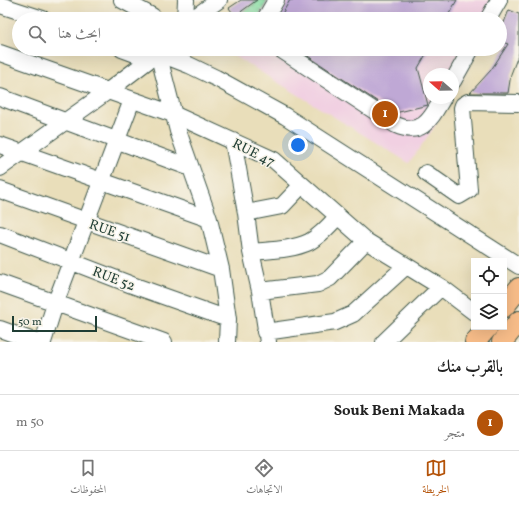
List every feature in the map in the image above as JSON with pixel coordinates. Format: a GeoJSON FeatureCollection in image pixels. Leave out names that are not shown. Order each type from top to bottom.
{"type":"FeatureCollection","features":[{"type":"Feature","properties":{"kind":"main road"},"geometry":{"type":"LineString","coordinates":[[507,303],[519,288]]}},
{"type":"Feature","properties":{"kind":"main road"},"geometry":{"type":"LineString","coordinates":[[502,342],[519,321]]}},
{"type":"Feature","properties":{"kind":"main road"},"geometry":{"type":"LineString","coordinates":[[475,342],[485,330]]}},
{"type":"Feature","properties":{"kind":"street"},"geometry":{"type":"LineString","coordinates":[[122,0],[144,12]]}},
{"type":"Feature","properties":{"kind":"street"},"geometry":{"type":"LineString","coordinates":[[185,12],[186,0]]}},
{"type":"Feature","properties":{"kind":"street"},"geometry":{"type":"LineString","coordinates":[[202,12],[219,0]]}},
{"type":"Feature","properties":{"kind":"street"},"geometry":{"type":"LineString","coordinates":[[269,12],[276,0]]}},
{"type":"Feature","properties":{"kind":"street"},"geometry":{"type":"LineString","coordinates":[[492,12],[499,0]]}},
{"type":"Feature","properties":{"kind":"street"},"geometry":{"type":"LineString","coordinates":[[0,5],[22,12]]}},
{"type":"Feature","properties":{"kind":"street","name":"RUE 47"},"geometry":{"type":"LineString","coordinates":[[0,53],[173,114],[274,160],[366,241],[441,287],[471,310]]}},
{"type":"Feature","properties":{"kind":"street"},"geometry":{"type":"LineString","coordinates":[[0,168],[108,91],[152,56]]}},
{"type":"Feature","properties":{"kind":"street"},"geometry":{"type":"LineString","coordinates":[[156,56],[173,114],[209,219],[221,269],[228,319],[227,342]]}},
{"type":"Feature","properties":{"kind":"street"},"geometry":{"type":"LineString","coordinates":[[161,56],[189,65],[216,78],[285,116],[519,266]]}},
{"type":"Feature","properties":{"kind":"street"},"geometry":{"type":"LineString","coordinates":[[291,56],[403,129],[419,128],[432,117],[440,104]]}},
{"type":"Feature","properties":{"kind":"street"},"geometry":{"type":"LineString","coordinates":[[459,70],[467,56]]}},
{"type":"Feature","properties":{"kind":"street"},"geometry":{"type":"LineString","coordinates":[[0,97],[191,168]]}},
{"type":"Feature","properties":{"kind":"street"},"geometry":{"type":"LineString","coordinates":[[43,342],[71,262],[132,100]]}},
{"type":"Feature","properties":{"kind":"street"},"geometry":{"type":"LineString","coordinates":[[426,173],[460,196],[469,190],[462,108],[463,105],[468,102],[519,104]]}},
{"type":"Feature","properties":{"kind":"street"},"geometry":{"type":"LineString","coordinates":[[233,141],[246,213],[251,252],[260,291],[267,337],[335,322],[353,314],[406,266]]}},
{"type":"Feature","properties":{"kind":"street"},"geometry":{"type":"LineString","coordinates":[[0,145],[209,219]]}},
{"type":"Feature","properties":{"kind":"street"},"geometry":{"type":"LineString","coordinates":[[246,213],[282,206],[302,185]]}},
{"type":"Feature","properties":{"kind":"street","name":"RUE 51"},"geometry":{"type":"LineString","coordinates":[[0,190],[221,269]]}},
{"type":"Feature","properties":{"kind":"street"},"geometry":{"type":"LineString","coordinates":[[251,252],[295,247],[310,242],[326,229],[337,217]]}},
{"type":"Feature","properties":{"kind":"street","name":"RUE 52"},"geometry":{"type":"LineString","coordinates":[[0,234],[71,262],[228,319]]}},
{"type":"Feature","properties":{"kind":"street"},"geometry":{"type":"LineString","coordinates":[[260,291],[318,284],[330,278],[366,241]]}},
{"type":"Feature","properties":{"kind":"street"},"geometry":{"type":"LineString","coordinates":[[0,283],[164,342]]}},
{"type":"Feature","properties":{"kind":"street"},"geometry":{"type":"LineString","coordinates":[[384,342],[441,287]]}},
{"type":"Feature","properties":{"kind":"street"},"geometry":{"type":"LineString","coordinates":[[0,329],[36,342]]}},
{"type":"Feature","properties":{"kind":"shaded area"},"geometry":{"type":"Polygon","coordinates":[[[260,0],[507,0],[500,12],[253,12],[260,0]]]}},
{"type":"Feature","properties":{"kind":"shaded area"},"geometry":{"type":"Polygon","coordinates":[[[235,56],[475,56],[459,84],[459,68],[423,68],[423,104],[448,104],[433,129],[409,163],[235,56]]]}},
{"type":"Feature","properties":{"kind":"green space"},"geometry":{"type":"Polygon","coordinates":[[[254,0],[268,0],[261,12],[243,12],[255,3],[254,0]]]}},
{"type":"Feature","properties":{"kind":"building"},"geometry":{"type":"Polygon","coordinates":[[[241,0],[257,0],[240,12],[232,12],[229,8],[241,0]]]}},
{"type":"Feature","properties":{"kind":"building"},"geometry":{"type":"Polygon","coordinates":[[[290,0],[457,0],[450,12],[283,12],[290,0]]]}},
{"type":"Feature","properties":{"kind":"building"},"geometry":{"type":"Polygon","coordinates":[[[509,10],[519,14],[519,53],[511,74],[508,93],[470,93],[491,70],[500,56],[507,56],[507,15],[509,10]]]}},
{"type":"Feature","properties":{"kind":"building"},"geometry":{"type":"Polygon","coordinates":[[[308,56],[425,56],[418,68],[423,86],[423,104],[428,105],[395,113],[308,56]]]}},
{"type":"Feature","properties":{"kind":"place","name":"Souk Beni Makada"},"geometry":{"type":"Point","coordinates":[385,114]}}]}
